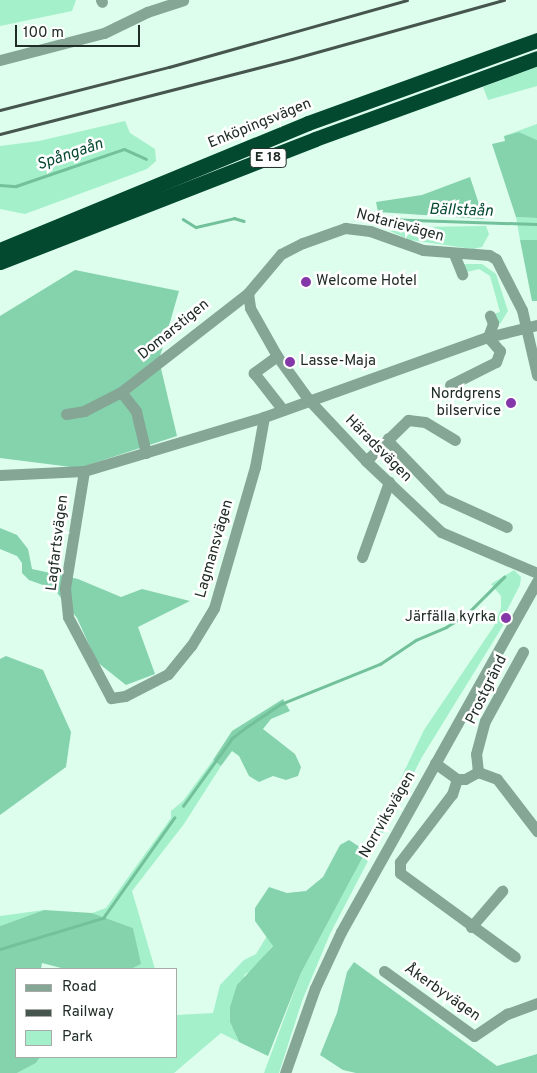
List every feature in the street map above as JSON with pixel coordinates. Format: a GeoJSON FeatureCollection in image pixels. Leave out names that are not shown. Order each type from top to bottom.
{"type":"FeatureCollection","features":[{"type":"Feature","properties":{"kind":"highway","name":"Enköpingsvägen"},"geometry":{"type":"LineString","coordinates":[[0,250],[308,123],[537,40]]}},
{"type":"Feature","properties":{"kind":"highway","name":"E 18"},"geometry":{"type":"LineString","coordinates":[[0,262],[315,139],[537,58]]}},
{"type":"Feature","properties":{"kind":"street"},"geometry":{"type":"LineString","coordinates":[[0,60],[104,33],[147,12],[183,0]]}},
{"type":"Feature","properties":{"kind":"street","name":"Notarievägen"},"geometry":{"type":"LineString","coordinates":[[248,293],[264,272],[289,249],[353,226],[423,250],[454,254],[489,255],[502,268],[532,326]]}},
{"type":"Feature","properties":{"kind":"street"},"geometry":{"type":"LineString","coordinates":[[454,254],[462,274]]}},
{"type":"Feature","properties":{"kind":"street","name":"Häradsvägen"},"geometry":{"type":"LineString","coordinates":[[248,293],[250,308],[277,356],[310,400],[366,461],[440,532],[537,573]]}},
{"type":"Feature","properties":{"kind":"street","name":"Domarstigen"},"geometry":{"type":"LineString","coordinates":[[66,414],[84,411],[121,392],[248,293]]}},
{"type":"Feature","properties":{"kind":"street"},"geometry":{"type":"LineString","coordinates":[[488,337],[492,323],[490,316]]}},
{"type":"Feature","properties":{"kind":"street"},"geometry":{"type":"LineString","coordinates":[[0,475],[84,471],[264,417],[488,337],[532,326],[537,374]]}},
{"type":"Feature","properties":{"kind":"street"},"geometry":{"type":"LineString","coordinates":[[450,385],[496,362],[500,351],[488,337]]}},
{"type":"Feature","properties":{"kind":"street"},"geometry":{"type":"LineString","coordinates":[[277,356],[254,373],[283,410]]}},
{"type":"Feature","properties":{"kind":"street"},"geometry":{"type":"LineString","coordinates":[[121,392],[136,411],[146,453]]}},
{"type":"Feature","properties":{"kind":"street","name":"Lagmansvägen"},"geometry":{"type":"LineString","coordinates":[[111,698],[125,696],[168,674],[191,646],[214,608],[255,466],[264,417]]}},
{"type":"Feature","properties":{"kind":"street"},"geometry":{"type":"LineString","coordinates":[[366,461],[408,420],[431,425],[455,440]]}},
{"type":"Feature","properties":{"kind":"street"},"geometry":{"type":"LineString","coordinates":[[388,438],[388,442],[443,498],[507,526]]}},
{"type":"Feature","properties":{"kind":"street","name":"Lagfartsvägen"},"geometry":{"type":"LineString","coordinates":[[84,471],[66,598],[68,617],[78,641],[111,698]]}},
{"type":"Feature","properties":{"kind":"street"},"geometry":{"type":"LineString","coordinates":[[362,557],[388,482]]}},
{"type":"Feature","properties":{"kind":"street","name":"Norrviksvägen"},"geometry":{"type":"LineString","coordinates":[[285,1073],[315,988],[339,936],[537,581]]}},
{"type":"Feature","properties":{"kind":"street","name":"Prostgränd"},"geometry":{"type":"LineString","coordinates":[[478,772],[476,754],[485,721],[523,652]]}},
{"type":"Feature","properties":{"kind":"street"},"geometry":{"type":"LineString","coordinates":[[435,763],[457,780],[465,779],[478,772],[497,779],[537,831]]}},
{"type":"Feature","properties":{"kind":"street"},"geometry":{"type":"LineString","coordinates":[[457,780],[452,794],[398,868],[406,878],[471,927],[515,957]]}},
{"type":"Feature","properties":{"kind":"street"},"geometry":{"type":"LineString","coordinates":[[471,927],[502,891]]}},
{"type":"Feature","properties":{"kind":"street","name":"Åkerbyvägen"},"geometry":{"type":"LineString","coordinates":[[384,971],[474,1036],[507,1014],[537,1003]]}},
{"type":"Feature","properties":{"kind":"green space"},"geometry":{"type":"Polygon","coordinates":[[[0,0],[76,0],[72,11],[0,26],[0,0]]]}},
{"type":"Feature","properties":{"kind":"green space"},"geometry":{"type":"Polygon","coordinates":[[[537,67],[537,86],[488,100],[483,87],[537,67]]]}},
{"type":"Feature","properties":{"kind":"green space"},"geometry":{"type":"Polygon","coordinates":[[[125,121],[130,133],[155,149],[156,161],[147,169],[25,214],[0,209],[0,146],[39,141],[125,121]]]}},
{"type":"Feature","properties":{"kind":"green space"},"geometry":{"type":"Polygon","coordinates":[[[537,124],[537,140],[519,132],[504,136],[537,124]]]}},
{"type":"Feature","properties":{"kind":"green space"},"geometry":{"type":"Polygon","coordinates":[[[519,132],[537,140],[537,218],[516,217],[492,144],[505,141],[504,136],[519,132]]]}},
{"type":"Feature","properties":{"kind":"green space"},"geometry":{"type":"Polygon","coordinates":[[[470,177],[484,219],[378,212],[376,202],[422,195],[470,177]]]}},
{"type":"Feature","properties":{"kind":"green space"},"geometry":{"type":"Polygon","coordinates":[[[516,217],[537,218],[537,240],[520,240],[516,217]]]}},
{"type":"Feature","properties":{"kind":"green space"},"geometry":{"type":"Polygon","coordinates":[[[486,226],[489,234],[482,247],[473,249],[410,240],[390,231],[417,227],[486,226]]]}},
{"type":"Feature","properties":{"kind":"green space"},"geometry":{"type":"Polygon","coordinates":[[[520,240],[537,240],[537,301],[532,301],[520,240]]]}},
{"type":"Feature","properties":{"kind":"green space"},"geometry":{"type":"Polygon","coordinates":[[[462,264],[482,264],[496,274],[508,311],[500,324],[495,320],[494,314],[500,312],[490,276],[479,269],[467,272],[462,264]]]}},
{"type":"Feature","properties":{"kind":"green space"},"geometry":{"type":"Polygon","coordinates":[[[75,270],[179,291],[159,360],[177,436],[79,468],[0,458],[0,316],[75,270]]]}},
{"type":"Feature","properties":{"kind":"green space"},"geometry":{"type":"Polygon","coordinates":[[[0,528],[17,535],[28,549],[32,569],[78,579],[121,597],[142,589],[190,601],[138,627],[155,674],[126,685],[97,662],[77,618],[54,589],[29,580],[22,573],[22,563],[17,556],[0,549],[0,528]]]}},
{"type":"Feature","properties":{"kind":"green space"},"geometry":{"type":"Polygon","coordinates":[[[514,570],[521,577],[520,585],[501,622],[504,624],[422,757],[330,934],[302,1001],[279,1073],[264,1073],[301,973],[366,851],[424,730],[494,626],[501,608],[501,596],[491,584],[514,570]]]}},
{"type":"Feature","properties":{"kind":"green space"},"geometry":{"type":"Polygon","coordinates":[[[6,656],[43,670],[71,732],[66,767],[0,815],[0,659],[6,656]]]}},
{"type":"Feature","properties":{"kind":"green space"},"geometry":{"type":"Polygon","coordinates":[[[283,699],[290,711],[271,719],[263,729],[295,754],[301,767],[298,776],[286,780],[273,776],[259,782],[249,776],[239,756],[232,751],[221,766],[213,760],[232,731],[283,699]]]}},
{"type":"Feature","properties":{"kind":"green space"},"geometry":{"type":"Polygon","coordinates":[[[213,760],[221,766],[184,824],[132,891],[155,968],[133,968],[140,964],[133,928],[92,913],[106,908],[171,818],[171,811],[183,801],[213,760]]]}},
{"type":"Feature","properties":{"kind":"green space"},"geometry":{"type":"Polygon","coordinates":[[[349,840],[366,851],[301,973],[268,1056],[239,1042],[230,1022],[230,1007],[237,985],[273,946],[255,921],[255,908],[269,887],[287,893],[306,891],[323,877],[340,845],[349,840]]]}},
{"type":"Feature","properties":{"kind":"green space"},"geometry":{"type":"Polygon","coordinates":[[[44,910],[0,926],[0,916],[44,910]]]}},
{"type":"Feature","properties":{"kind":"green space"},"geometry":{"type":"Polygon","coordinates":[[[44,910],[92,913],[133,928],[141,964],[133,968],[61,968],[42,963],[41,968],[15,968],[15,1058],[39,1058],[36,1063],[17,1073],[0,1073],[0,926],[44,910]]]}},
{"type":"Feature","properties":{"kind":"green space"},"geometry":{"type":"Polygon","coordinates":[[[267,936],[273,945],[252,971],[245,974],[230,1022],[239,1042],[221,1033],[174,1073],[17,1073],[36,1063],[39,1058],[178,1058],[178,1015],[213,1013],[220,985],[244,960],[256,954],[267,936]]]}},
{"type":"Feature","properties":{"kind":"green space"},"geometry":{"type":"Polygon","coordinates":[[[354,962],[497,1066],[537,1054],[537,1073],[356,1073],[343,1070],[320,1055],[337,1013],[347,972],[354,962]]]}},
{"type":"Feature","properties":{"kind":"waterway","name":"Spångaån"},"geometry":{"type":"LineString","coordinates":[[0,185],[16,186],[124,149],[146,159]]}},
{"type":"Feature","properties":{"kind":"waterway","name":"Spångaån"},"geometry":{"type":"LineString","coordinates":[[183,219],[196,227],[234,218],[244,221]]}},
{"type":"Feature","properties":{"kind":"waterway","name":"Bällstaån"},"geometry":{"type":"LineString","coordinates":[[384,219],[537,224]]}},
{"type":"Feature","properties":{"kind":"waterway"},"geometry":{"type":"LineString","coordinates":[[183,806],[232,738],[248,726],[281,704],[380,664],[416,640],[446,627],[466,615],[504,577]]}},
{"type":"Feature","properties":{"kind":"waterway"},"geometry":{"type":"LineString","coordinates":[[0,949],[103,918],[174,818]]}},
{"type":"Feature","properties":{"kind":"railway"},"geometry":{"type":"LineString","coordinates":[[0,110],[169,67],[407,0]]}},
{"type":"Feature","properties":{"kind":"railway"},"geometry":{"type":"LineString","coordinates":[[0,134],[292,59],[504,0]]}},
{"type":"Feature","properties":{"kind":"place","name":"Welcome Hotel"},"geometry":{"type":"Point","coordinates":[306,282]}},
{"type":"Feature","properties":{"kind":"place","name":"Lasse-Maja"},"geometry":{"type":"Point","coordinates":[290,362]}},
{"type":"Feature","properties":{"kind":"place","name":"Nordgrens bilservice"},"geometry":{"type":"Point","coordinates":[511,403]}},
{"type":"Feature","properties":{"kind":"place","name":"Järfälla kyrka"},"geometry":{"type":"Point","coordinates":[506,618]}}]}
